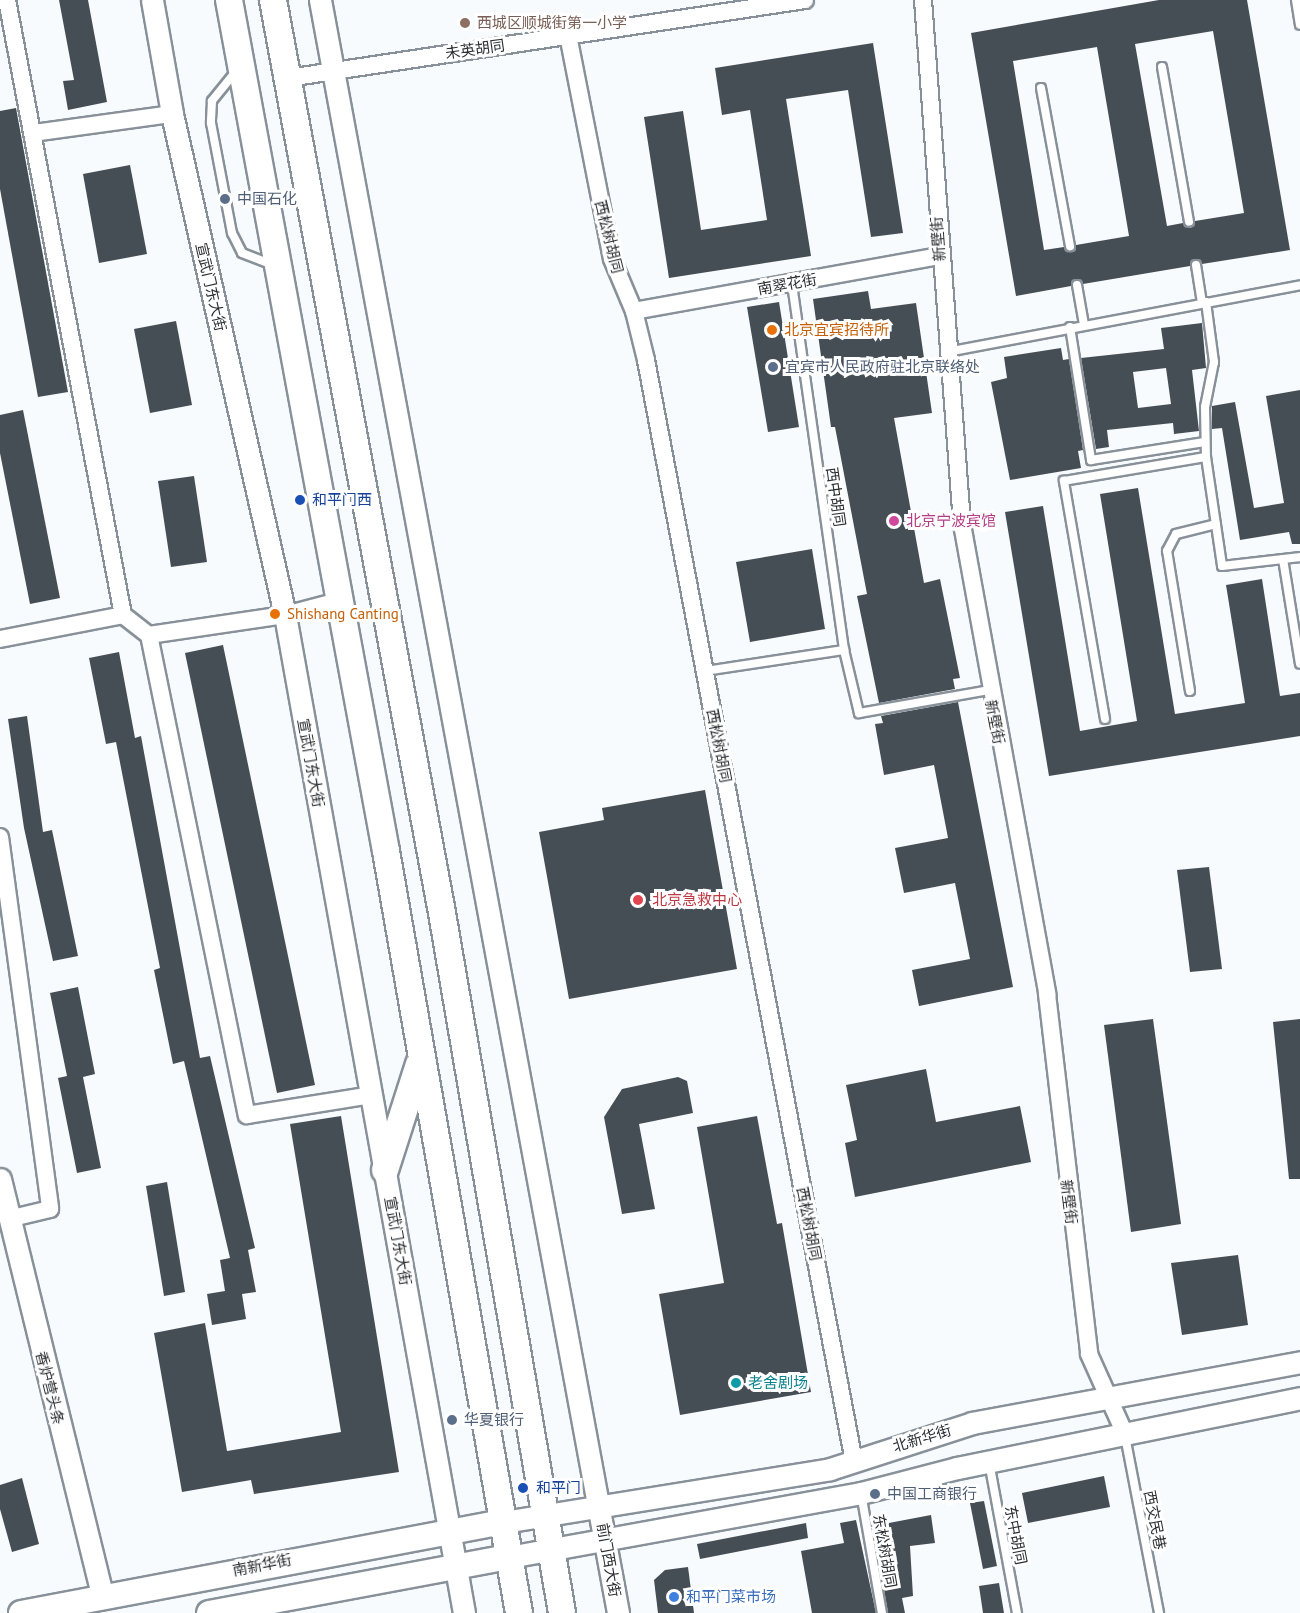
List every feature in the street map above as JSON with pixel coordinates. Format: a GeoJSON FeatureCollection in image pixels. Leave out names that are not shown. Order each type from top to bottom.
{"type":"FeatureCollection","features":[{"type":"Feature","properties":{"kind":"main road"},"geometry":{"type":"LineString","coordinates":[[229,0],[519,1613]]}},
{"type":"Feature","properties":{"kind":"main road"},"geometry":{"type":"LineString","coordinates":[[273,0],[441,907],[562,1613]]}},
{"type":"Feature","properties":{"kind":"main road"},"geometry":{"type":"LineString","coordinates":[[385,1170],[420,1060]]}},
{"type":"Feature","properties":{"kind":"main road","name":"南新华街"},"geometry":{"type":"LineString","coordinates":[[21,1613],[449,1530],[504,1522]]}},
{"type":"Feature","properties":{"kind":"main road"},"geometry":{"type":"LineString","coordinates":[[209,1613],[509,1557]]}},
{"type":"Feature","properties":{"kind":"street"},"geometry":{"type":"LineString","coordinates":[[7,0],[123,615],[149,635],[247,1115],[372,1095]]}},
{"type":"Feature","properties":{"kind":"street","name":"宣武门东大街"},"geometry":{"type":"LineString","coordinates":[[152,0],[172,114],[285,615],[455,1568]]}},
{"type":"Feature","properties":{"kind":"street"},"geometry":{"type":"LineString","coordinates":[[320,0],[600,1508]]}},
{"type":"Feature","properties":{"kind":"street","name":"未英胡同"},"geometry":{"type":"LineString","coordinates":[[288,78],[334,69],[805,0]]}},
{"type":"Feature","properties":{"kind":"street","name":"新壁街"},"geometry":{"type":"LineString","coordinates":[[922,0],[939,256],[962,524],[989,690],[1047,994],[1089,1354],[1124,1432]]}},
{"type":"Feature","properties":{"kind":"street","name":"西松树胡同"},"geometry":{"type":"LineString","coordinates":[[568,35],[612,259],[634,311],[705,671],[854,1462]]}},
{"type":"Feature","properties":{"kind":"street"},"geometry":{"type":"LineString","coordinates":[[33,133],[172,114]]}},
{"type":"Feature","properties":{"kind":"street","name":"南翠花街"},"geometry":{"type":"LineString","coordinates":[[634,311],[939,256]]}},
{"type":"Feature","properties":{"kind":"street"},"geometry":{"type":"LineString","coordinates":[[149,635],[285,615],[338,601]]}},
{"type":"Feature","properties":{"kind":"street"},"geometry":{"type":"LineString","coordinates":[[0,639],[123,615]]}},
{"type":"Feature","properties":{"kind":"street"},"geometry":{"type":"LineString","coordinates":[[0,837],[50,1209],[8,1219]]}},
{"type":"Feature","properties":{"kind":"street","name":"香炉营头条"},"geometry":{"type":"LineString","coordinates":[[0,1179],[8,1219],[103,1597]]}},
{"type":"Feature","properties":{"kind":"street","name":"北新华街"},"geometry":{"type":"LineString","coordinates":[[504,1522],[600,1508],[854,1462],[920,1436],[972,1423],[1300,1362]]}},
{"type":"Feature","properties":{"kind":"street"},"geometry":{"type":"LineString","coordinates":[[509,1557],[861,1493],[989,1461],[1300,1398]]}},
{"type":"Feature","properties":{"kind":"street","name":"前门西大街"},"geometry":{"type":"LineString","coordinates":[[600,1508],[618,1613]]}},
{"type":"Feature","properties":{"kind":"street"},"geometry":{"type":"LineString","coordinates":[[455,1568],[464,1613]]}},
{"type":"Feature","properties":{"kind":"lane"},"geometry":{"type":"LineString","coordinates":[[1296,0],[1300,25]]}},
{"type":"Feature","properties":{"kind":"lane"},"geometry":{"type":"LineString","coordinates":[[241,65],[212,101],[211,123],[232,233],[242,253],[277,266]]}},
{"type":"Feature","properties":{"kind":"lane"},"geometry":{"type":"LineString","coordinates":[[1162,67],[1189,222]]}},
{"type":"Feature","properties":{"kind":"lane"},"geometry":{"type":"LineString","coordinates":[[1041,88],[1070,246]]}},
{"type":"Feature","properties":{"kind":"lane"},"geometry":{"type":"LineString","coordinates":[[1197,265],[1214,362],[1204,407],[1205,442],[1222,566],[1300,557]]}},
{"type":"Feature","properties":{"kind":"lane","name":"西中胡同"},"geometry":{"type":"LineString","coordinates":[[792,284],[844,650],[860,713],[989,690]]}},
{"type":"Feature","properties":{"kind":"lane"},"geometry":{"type":"LineString","coordinates":[[1077,285],[1084,323]]}},
{"type":"Feature","properties":{"kind":"lane"},"geometry":{"type":"LineString","coordinates":[[947,352],[1084,323],[1300,285]]}},
{"type":"Feature","properties":{"kind":"lane"},"geometry":{"type":"LineString","coordinates":[[1070,327],[1091,460],[1205,442]]}},
{"type":"Feature","properties":{"kind":"lane"},"geometry":{"type":"LineString","coordinates":[[1105,719],[1064,481],[1206,457]]}},
{"type":"Feature","properties":{"kind":"lane"},"geometry":{"type":"LineString","coordinates":[[1190,692],[1167,550],[1176,534],[1216,524]]}},
{"type":"Feature","properties":{"kind":"lane"},"geometry":{"type":"LineString","coordinates":[[1283,559],[1300,664]]}},
{"type":"Feature","properties":{"kind":"lane"},"geometry":{"type":"LineString","coordinates":[[705,671],[844,650]]}},
{"type":"Feature","properties":{"kind":"lane","name":"西交民巷"},"geometry":{"type":"LineString","coordinates":[[1124,1432],[1159,1613]]}},
{"type":"Feature","properties":{"kind":"lane","name":"东中胡同"},"geometry":{"type":"LineString","coordinates":[[989,1461],[1017,1613]]}},
{"type":"Feature","properties":{"kind":"lane","name":"东松树胡同"},"geometry":{"type":"LineString","coordinates":[[861,1493],[882,1613]]}},
{"type":"Feature","properties":{"kind":"building"},"geometry":{"type":"Polygon","coordinates":[[[59,0],[88,0],[107,102],[68,110],[63,81],[74,80],[59,0]]]}},
{"type":"Feature","properties":{"kind":"building"},"geometry":{"type":"Polygon","coordinates":[[[1159,0],[1247,0],[1290,250],[1202,264],[1194,259],[1190,266],[1083,284],[1076,279],[1071,286],[1016,296],[971,33],[1159,0]],[[1213,31],[1135,44],[1167,226],[1183,223],[1191,228],[1195,221],[1244,213],[1213,31]],[[1097,47],[1013,61],[1044,250],[1064,247],[1071,252],[1076,245],[1129,236],[1097,47]]]}},
{"type":"Feature","properties":{"kind":"building"},"geometry":{"type":"Polygon","coordinates":[[[873,43],[903,233],[871,237],[848,90],[786,99],[811,256],[669,278],[644,117],[683,111],[701,230],[767,220],[750,110],[722,115],[715,68],[873,43]]]}},
{"type":"Feature","properties":{"kind":"building"},"geometry":{"type":"Polygon","coordinates":[[[16,108],[68,392],[38,397],[0,189],[0,111],[16,108]]]}},
{"type":"Feature","properties":{"kind":"building"},"geometry":{"type":"Polygon","coordinates":[[[130,165],[147,254],[99,263],[83,174],[130,165]]]}},
{"type":"Feature","properties":{"kind":"building"},"geometry":{"type":"Polygon","coordinates":[[[868,291],[871,309],[916,303],[932,413],[894,418],[924,583],[940,579],[960,678],[953,679],[955,689],[879,703],[857,596],[867,594],[835,427],[831,427],[813,299],[868,291]]]}},
{"type":"Feature","properties":{"kind":"building","name":"宜宾市人民政府驻北京联络处"},"geometry":{"type":"Polygon","coordinates":[[[779,302],[799,427],[768,432],[747,307],[779,302]]]}},
{"type":"Feature","properties":{"kind":"building"},"geometry":{"type":"Polygon","coordinates":[[[176,321],[192,405],[150,413],[134,329],[176,321]]]}},
{"type":"Feature","properties":{"kind":"building"},"geometry":{"type":"Polygon","coordinates":[[[1202,323],[1206,368],[1192,370],[1199,431],[1174,434],[1173,423],[1107,430],[1109,447],[1096,449],[1081,358],[1164,349],[1161,328],[1202,323]],[[1166,368],[1133,372],[1138,408],[1171,404],[1166,368]]]}},
{"type":"Feature","properties":{"kind":"building"},"geometry":{"type":"Polygon","coordinates":[[[1061,348],[1063,360],[1069,359],[1083,450],[1078,451],[1081,468],[1010,480],[991,382],[1007,378],[1004,357],[1061,348]]]}},
{"type":"Feature","properties":{"kind":"building"},"geometry":{"type":"Polygon","coordinates":[[[1300,390],[1300,544],[1292,544],[1289,532],[1240,540],[1222,428],[1212,429],[1212,406],[1235,402],[1254,508],[1284,503],[1266,396],[1300,390]]]}},
{"type":"Feature","properties":{"kind":"building"},"geometry":{"type":"Polygon","coordinates":[[[23,410],[60,598],[30,604],[0,453],[0,415],[23,410]]]}},
{"type":"Feature","properties":{"kind":"building"},"geometry":{"type":"Polygon","coordinates":[[[194,476],[207,562],[171,567],[158,481],[194,476]]]}},
{"type":"Feature","properties":{"kind":"building"},"geometry":{"type":"Polygon","coordinates":[[[1138,488],[1175,714],[1245,703],[1226,585],[1262,579],[1280,696],[1300,693],[1300,736],[1049,776],[1005,512],[1043,506],[1080,731],[1137,721],[1100,494],[1138,488]]]}},
{"type":"Feature","properties":{"kind":"building"},"geometry":{"type":"Polygon","coordinates":[[[812,549],[825,629],[750,642],[736,562],[812,549]]]}},
{"type":"Feature","properties":{"kind":"building"},"geometry":{"type":"Polygon","coordinates":[[[223,645],[315,1085],[277,1093],[185,653],[223,645]]]}},
{"type":"Feature","properties":{"kind":"building"},"geometry":{"type":"Polygon","coordinates":[[[119,652],[135,738],[141,736],[200,1058],[210,1056],[255,1248],[248,1250],[256,1292],[242,1294],[246,1319],[212,1325],[207,1294],[225,1291],[220,1260],[230,1258],[184,1061],[173,1064],[154,970],[160,968],[116,742],[106,744],[89,658],[119,652]]]}},
{"type":"Feature","properties":{"kind":"building"},"geometry":{"type":"Polygon","coordinates":[[[958,702],[1013,987],[919,1006],[912,970],[970,959],[955,883],[904,893],[895,848],[948,838],[934,765],[884,775],[875,724],[883,723],[881,716],[958,702]]]}},
{"type":"Feature","properties":{"kind":"building"},"geometry":{"type":"Polygon","coordinates":[[[27,716],[43,832],[52,830],[78,956],[53,961],[24,828],[8,719],[27,716]]]}},
{"type":"Feature","properties":{"kind":"building","name":"北京急救中心"},"geometry":{"type":"Polygon","coordinates":[[[705,790],[737,969],[569,999],[539,832],[604,820],[602,808],[705,790]]]}},
{"type":"Feature","properties":{"kind":"building"},"geometry":{"type":"Polygon","coordinates":[[[1209,867],[1222,969],[1190,972],[1177,870],[1209,867]]]}},
{"type":"Feature","properties":{"kind":"building"},"geometry":{"type":"Polygon","coordinates":[[[78,987],[95,1074],[83,1077],[101,1168],[77,1173],[58,1078],[67,1076],[50,993],[78,987]]]}},
{"type":"Feature","properties":{"kind":"building"},"geometry":{"type":"Polygon","coordinates":[[[1153,1019],[1181,1224],[1131,1232],[1104,1025],[1153,1019]]]}},
{"type":"Feature","properties":{"kind":"building"},"geometry":{"type":"Polygon","coordinates":[[[1300,1019],[1300,1179],[1289,1179],[1273,1022],[1300,1019]]]}},
{"type":"Feature","properties":{"kind":"building"},"geometry":{"type":"Polygon","coordinates":[[[926,1069],[936,1122],[1020,1106],[1031,1162],[855,1197],[845,1143],[857,1140],[846,1085],[926,1069]]]}},
{"type":"Feature","properties":{"kind":"building"},"geometry":{"type":"Polygon","coordinates":[[[678,1077],[687,1081],[693,1113],[639,1124],[655,1209],[622,1214],[604,1117],[622,1089],[678,1077]]]}},
{"type":"Feature","properties":{"kind":"building"},"geometry":{"type":"Polygon","coordinates":[[[341,1116],[399,1472],[254,1494],[251,1480],[182,1492],[154,1333],[205,1323],[227,1451],[341,1432],[290,1124],[341,1116]]]}},
{"type":"Feature","properties":{"kind":"building"},"geometry":{"type":"Polygon","coordinates":[[[757,1116],[777,1224],[782,1223],[811,1392],[680,1415],[659,1294],[724,1283],[697,1127],[757,1116]]]}},
{"type":"Feature","properties":{"kind":"building"},"geometry":{"type":"Polygon","coordinates":[[[167,1182],[185,1292],[164,1296],[146,1186],[167,1182]]]}},
{"type":"Feature","properties":{"kind":"building"},"geometry":{"type":"Polygon","coordinates":[[[1238,1255],[1248,1325],[1182,1335],[1171,1263],[1238,1255]]]}},
{"type":"Feature","properties":{"kind":"building"},"geometry":{"type":"Polygon","coordinates":[[[1104,1476],[1110,1507],[1028,1523],[1022,1493],[1104,1476]]]}},
{"type":"Feature","properties":{"kind":"building"},"geometry":{"type":"Polygon","coordinates":[[[22,1478],[39,1544],[12,1552],[0,1509],[0,1485],[22,1478]]]}},
{"type":"Feature","properties":{"kind":"building"},"geometry":{"type":"Polygon","coordinates":[[[984,1501],[997,1566],[983,1569],[970,1503],[984,1501]]]}},
{"type":"Feature","properties":{"kind":"building"},"geometry":{"type":"Polygon","coordinates":[[[931,1515],[935,1543],[910,1546],[913,1596],[902,1598],[905,1613],[888,1613],[873,1526],[931,1515]]]}},
{"type":"Feature","properties":{"kind":"building"},"geometry":{"type":"Polygon","coordinates":[[[856,1520],[876,1613],[812,1613],[801,1551],[844,1543],[840,1523],[856,1520]]]}},
{"type":"Feature","properties":{"kind":"building"},"geometry":{"type":"Polygon","coordinates":[[[806,1523],[808,1538],[700,1559],[697,1544],[806,1523]]]}},
{"type":"Feature","properties":{"kind":"building","name":"和平门菜市场"},"geometry":{"type":"Polygon","coordinates":[[[688,1567],[694,1613],[658,1613],[654,1580],[665,1570],[688,1567]]]}},
{"type":"Feature","properties":{"kind":"building"},"geometry":{"type":"Polygon","coordinates":[[[999,1583],[1004,1613],[983,1613],[979,1586],[999,1583]]]}},
{"type":"Feature","properties":{"kind":"place","name":"西城区顺城街第一小学"},"geometry":{"type":"Point","coordinates":[465,23]}},
{"type":"Feature","properties":{"kind":"place","name":"中国石化"},"geometry":{"type":"Point","coordinates":[225,199]}},
{"type":"Feature","properties":{"kind":"place","name":"北京宜宾招待所"},"geometry":{"type":"Point","coordinates":[772,330]}},
{"type":"Feature","properties":{"kind":"place","name":"宜宾市人民政府驻北京联络处"},"geometry":{"type":"Point","coordinates":[773,367]}},
{"type":"Feature","properties":{"kind":"place","name":"和平门西"},"geometry":{"type":"Point","coordinates":[300,500]}},
{"type":"Feature","properties":{"kind":"place","name":"北京宁波宾馆"},"geometry":{"type":"Point","coordinates":[894,521]}},
{"type":"Feature","properties":{"kind":"place","name":"Shishang Canting"},"geometry":{"type":"Point","coordinates":[275,614]}},
{"type":"Feature","properties":{"kind":"place","name":"北京急救中心"},"geometry":{"type":"Point","coordinates":[638,900]}},
{"type":"Feature","properties":{"kind":"place","name":"老舍剧场"},"geometry":{"type":"Point","coordinates":[736,1383]}},
{"type":"Feature","properties":{"kind":"place","name":"华夏银行"},"geometry":{"type":"Point","coordinates":[452,1420]}},
{"type":"Feature","properties":{"kind":"place","name":"和平门"},"geometry":{"type":"Point","coordinates":[523,1488]}},
{"type":"Feature","properties":{"kind":"place","name":"中国工商银行"},"geometry":{"type":"Point","coordinates":[875,1494]}},
{"type":"Feature","properties":{"kind":"place","name":"和平门菜市场"},"geometry":{"type":"Point","coordinates":[674,1597]}}]}
